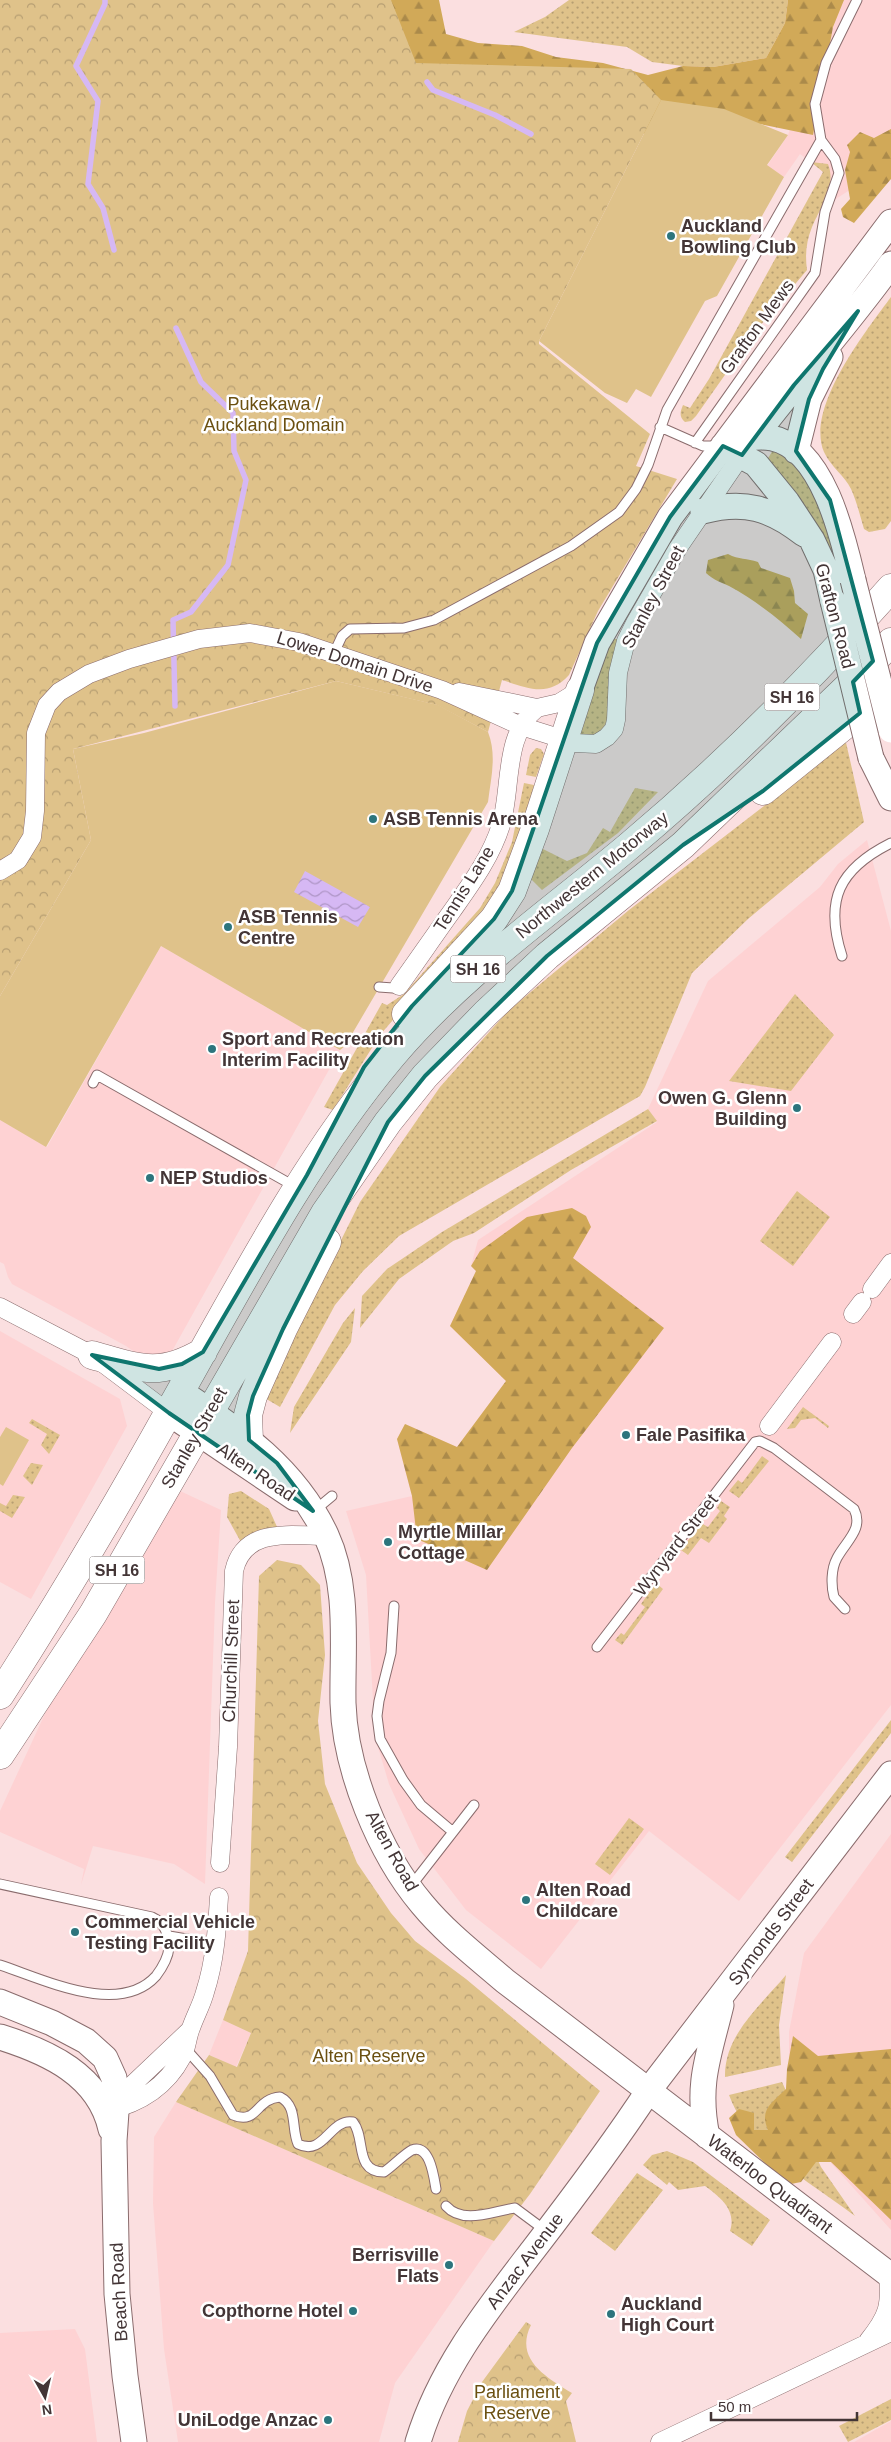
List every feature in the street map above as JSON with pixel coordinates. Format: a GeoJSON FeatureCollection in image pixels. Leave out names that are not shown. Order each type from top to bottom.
{"type":"FeatureCollection","features":[{"type":"Feature","properties":{"kind":"highway","name":"Northwestern Motorway"},"geometry":{"type":"LineString","coordinates":[[303,1182],[364,1090],[428,1016],[520,933],[626,849],[685,798],[794,695],[891,588]]}},
{"type":"Feature","properties":{"kind":"highway","name":"Northwestern Motorway"},"geometry":{"type":"LineString","coordinates":[[388,1122],[425,1076],[486,1012],[547,956],[684,845],[862,674],[891,642]]}},
{"type":"Feature","properties":{"kind":"highway"},"geometry":{"type":"LineString","coordinates":[[684,845],[763,791],[891,688]]}},
{"type":"Feature","properties":{"kind":"highway"},"geometry":{"type":"LineString","coordinates":[[303,1182],[364,1068],[412,1006],[494,919],[512,891],[535,829],[580,690]]}},
{"type":"Feature","properties":{"kind":"highway"},"geometry":{"type":"LineString","coordinates":[[249,1441],[248,1415],[253,1396],[282,1329],[388,1122]]}},
{"type":"Feature","properties":{"kind":"highway","name":"Stanley Street"},"geometry":{"type":"LineString","coordinates":[[0,1755],[92,1614],[325,1213],[388,1122]]}},
{"type":"Feature","properties":{"kind":"highway","name":"Stanley Street"},"geometry":{"type":"LineString","coordinates":[[0,1695],[64,1595],[303,1182]]}},
{"type":"Feature","properties":{"kind":"highway"},"geometry":{"type":"LineString","coordinates":[[92,1355],[142,1368],[159,1369],[182,1364],[203,1352]]}},
{"type":"Feature","properties":{"kind":"main road"},"geometry":{"type":"LineString","coordinates":[[740,446],[891,222]]}},
{"type":"Feature","properties":{"kind":"main road"},"geometry":{"type":"LineString","coordinates":[[796,451],[816,384],[858,311],[891,264]]}},
{"type":"Feature","properties":{"kind":"main road"},"geometry":{"type":"LineString","coordinates":[[740,446],[858,311]]}},
{"type":"Feature","properties":{"kind":"main road","name":"Grafton Road"},"geometry":{"type":"LineString","coordinates":[[891,730],[830,500],[810,466],[796,451],[772,438],[740,446],[775,486],[812,540],[826,570],[871,758],[891,798]]}},
{"type":"Feature","properties":{"kind":"main road","name":"Stanley Street"},"geometry":{"type":"LineString","coordinates":[[580,690],[597,643],[610,617],[670,517],[740,446]]}},
{"type":"Feature","properties":{"kind":"main road"},"geometry":{"type":"LineString","coordinates":[[703,511],[734,505],[767,511],[793,525],[812,540]]}},
{"type":"Feature","properties":{"kind":"main road"},"geometry":{"type":"LineString","coordinates":[[175,1402],[204,1422]]}},
{"type":"Feature","properties":{"kind":"main road","name":"Alten Road"},"geometry":{"type":"LineString","coordinates":[[204,1422],[249,1441],[323,1504],[327,1536],[334,1560],[342,1602],[344,1704],[350,1753],[368,1811],[409,1888],[431,1915],[505,1981],[649,2090]]}},
{"type":"Feature","properties":{"kind":"main road","name":"Alten Road"},"geometry":{"type":"LineString","coordinates":[[204,1422],[323,1504]]}},
{"type":"Feature","properties":{"kind":"main road","name":"Symonds Street"},"geometry":{"type":"LineString","coordinates":[[649,2090],[724,1995],[891,1774]]}},
{"type":"Feature","properties":{"kind":"main road"},"geometry":{"type":"LineString","coordinates":[[707,2136],[701,2104],[702,2078],[724,1995]]}},
{"type":"Feature","properties":{"kind":"main road","name":"Beach Road"},"geometry":{"type":"LineString","coordinates":[[0,2002],[60,2027],[91,2045],[105,2058],[110,2068],[114,2105],[117,2294],[124,2376],[134,2442]]}},
{"type":"Feature","properties":{"kind":"main road","name":"Beach Road"},"geometry":{"type":"LineString","coordinates":[[0,2036],[72,2069],[96,2093],[114,2105]]}},
{"type":"Feature","properties":{"kind":"main road","name":"Waterloo Quadrant"},"geometry":{"type":"LineString","coordinates":[[649,2090],[890,2275]]}},
{"type":"Feature","properties":{"kind":"main road","name":"Anzac Avenue"},"geometry":{"type":"LineString","coordinates":[[418,2442],[439,2387],[458,2354],[624,2129],[649,2090]]}},
{"type":"Feature","properties":{"kind":"street","name":"Stanley Street"},"geometry":{"type":"LineString","coordinates":[[563,740],[586,745],[596,744],[607,737],[614,729],[618,673],[626,641],[653,590],[703,511],[740,446]]}},
{"type":"Feature","properties":{"kind":"street","name":"Lower Domain Drive"},"geometry":{"type":"LineString","coordinates":[[0,871],[18,860],[32,837],[35,811],[36,734],[47,705],[59,692],[80,677],[130,659],[188,642],[237,633],[260,634],[299,642],[442,690],[521,726],[563,740]]}},
{"type":"Feature","properties":{"kind":"street","name":"Lower Domain Drive"},"geometry":{"type":"LineString","coordinates":[[442,690],[470,693],[537,708],[559,703],[580,690]]}},
{"type":"Feature","properties":{"kind":"street"},"geometry":{"type":"LineString","coordinates":[[514,703],[521,718],[521,726]]}},
{"type":"Feature","properties":{"kind":"street","name":"Tennis Lane"},"geometry":{"type":"LineString","coordinates":[[399,986],[475,878],[491,849],[501,824],[510,767],[521,726],[537,708]]}},
{"type":"Feature","properties":{"kind":"street"},"geometry":{"type":"LineString","coordinates":[[862,1302],[891,1263]]}},
{"type":"Feature","properties":{"kind":"street"},"geometry":{"type":"LineString","coordinates":[[0,1307],[92,1355],[175,1402]]}},
{"type":"Feature","properties":{"kind":"street"},"geometry":{"type":"LineString","coordinates":[[769,1426],[832,1342]]}},
{"type":"Feature","properties":{"kind":"street","name":"Churchill Street"},"geometry":{"type":"LineString","coordinates":[[220,1863],[228,1737],[234,1570],[237,1557],[244,1548],[268,1536],[327,1536]]}},
{"type":"Feature","properties":{"kind":"street"},"geometry":{"type":"LineString","coordinates":[[114,2105],[141,2099],[159,2086],[182,2057],[189,2031],[205,1994],[216,1944],[219,1897]]}},
{"type":"Feature","properties":{"kind":"street"},"geometry":{"type":"LineString","coordinates":[[114,2105],[189,2031]]}},
{"type":"Feature","properties":{"kind":"street"},"geometry":{"type":"LineString","coordinates":[[866,2344],[885,2319],[888,2311],[890,2275]]}},
{"type":"Feature","properties":{"kind":"street"},"geometry":{"type":"LineString","coordinates":[[660,2442],[891,2332]]}},
{"type":"Feature","properties":{"kind":"lane","name":"Grafton Mews"},"geometry":{"type":"LineString","coordinates":[[694,443],[815,273],[825,212],[839,172],[835,159],[820,140],[815,104],[826,63],[858,0]]}},
{"type":"Feature","properties":{"kind":"lane","name":"Grafton Mews"},"geometry":{"type":"LineString","coordinates":[[334,653],[342,636],[350,629],[404,628],[434,620],[571,546],[618,512],[636,489],[648,465],[667,410],[820,140]]}},
{"type":"Feature","properties":{"kind":"lane"},"geometry":{"type":"LineString","coordinates":[[660,427],[704,446],[740,446]]}},
{"type":"Feature","properties":{"kind":"lane"},"geometry":{"type":"LineString","coordinates":[[842,956],[835,935],[835,915],[841,887],[846,876],[865,857],[891,843]]}},
{"type":"Feature","properties":{"kind":"lane"},"geometry":{"type":"LineString","coordinates":[[379,988],[399,986]]}},
{"type":"Feature","properties":{"kind":"lane"},"geometry":{"type":"LineString","coordinates":[[93,1083],[98,1075],[303,1182]]}},
{"type":"Feature","properties":{"kind":"lane","name":"Wynyard Street"},"geometry":{"type":"LineString","coordinates":[[597,1647],[755,1442],[765,1441],[854,1509],[858,1526],[836,1558],[833,1573],[834,1597],[845,1609]]}},
{"type":"Feature","properties":{"kind":"lane"},"geometry":{"type":"LineString","coordinates":[[394,1606],[391,1653],[377,1716],[380,1739],[403,1780],[421,1804],[453,1832]]}},
{"type":"Feature","properties":{"kind":"lane"},"geometry":{"type":"LineString","coordinates":[[409,1888],[474,1805]]}},
{"type":"Feature","properties":{"kind":"lane"},"geometry":{"type":"LineString","coordinates":[[0,1884],[152,1917],[161,1921],[169,1936],[168,1954],[159,1972],[149,1983],[134,1991],[121,1994],[96,1995],[0,1965]]}},
{"type":"Feature","properties":{"kind":"lane"},"geometry":{"type":"LineString","coordinates":[[169,1936],[216,1944]]}},
{"type":"Feature","properties":{"kind":"lane"},"geometry":{"type":"LineString","coordinates":[[185,2048],[210,2076],[233,2115],[245,2118],[251,2117],[265,2100],[280,2097],[288,2101],[292,2107],[293,2129],[298,2144],[310,2147],[319,2144],[345,2122],[352,2122],[359,2133],[364,2162],[372,2170],[384,2172],[411,2151],[418,2149],[429,2160],[436,2189]]}},
{"type":"Feature","properties":{"kind":"lane"},"geometry":{"type":"LineString","coordinates":[[446,2206],[452,2213],[472,2216],[515,2208],[547,2232]]}},
{"type":"Feature","properties":{"kind":"highlighted area"},"geometry":{"type":"Polygon","coordinates":[[[858,311],[823,369],[809,399],[796,451],[830,500],[873,661],[853,682],[860,713],[763,791],[683,845],[547,956],[425,1076],[388,1122],[283,1329],[253,1396],[248,1415],[249,1440],[277,1463],[313,1511],[169,1413],[92,1355],[159,1369],[182,1364],[203,1352],[307,1175],[364,1067],[412,1006],[494,919],[512,891],[597,643],[670,517],[723,446],[742,455],[794,385],[858,311]]]}},
{"type":"Feature","properties":{"kind":"shaded area"},"geometry":{"type":"Polygon","coordinates":[[[838,0],[891,0],[891,163],[819,210],[823,171],[800,154],[784,177],[767,166],[788,135],[838,0]]]}},
{"type":"Feature","properties":{"kind":"shaded area"},"geometry":{"type":"Polygon","coordinates":[[[867,840],[891,931],[891,1705],[739,1901],[649,1831],[541,1969],[466,1910],[419,1849],[389,1784],[375,1737],[366,1575],[346,1511],[412,1496],[397,1439],[405,1424],[457,1447],[506,1381],[450,1326],[476,1271],[471,1266],[478,1240],[657,1122],[648,1109],[708,981],[820,887],[838,864],[867,840]]]}},
{"type":"Feature","properties":{"kind":"shaded area"},"geometry":{"type":"Polygon","coordinates":[[[161,946],[340,1050],[171,1353],[143,1358],[126,1346],[12,1284],[4,1264],[0,1262],[0,1120],[47,1147],[161,946]]]}},
{"type":"Feature","properties":{"kind":"shaded area"},"geometry":{"type":"Polygon","coordinates":[[[0,1331],[120,1399],[127,1426],[31,1599],[0,1582],[0,1331]]]}},
{"type":"Feature","properties":{"kind":"shaded area"},"geometry":{"type":"Polygon","coordinates":[[[180,1491],[221,1510],[215,1603],[205,1884],[174,1864],[93,1846],[81,1885],[84,1869],[0,1832],[0,1811],[50,1703],[180,1491]]]}},
{"type":"Feature","properties":{"kind":"shaded area"},"geometry":{"type":"Polygon","coordinates":[[[891,1834],[891,2230],[831,2163],[789,2072],[789,2032],[804,1953],[891,1834]]]}},
{"type":"Feature","properties":{"kind":"shaded area"},"geometry":{"type":"Polygon","coordinates":[[[223,2020],[251,2033],[236,2067],[209,2055],[223,2020]]]}},
{"type":"Feature","properties":{"kind":"shaded area"},"geometry":{"type":"Polygon","coordinates":[[[176,2102],[494,2241],[395,2383],[379,2442],[178,2442],[164,2349],[153,2203],[154,2137],[176,2102]]]}},
{"type":"Feature","properties":{"kind":"shaded area"},"geometry":{"type":"Polygon","coordinates":[[[75,2329],[85,2349],[97,2442],[0,2442],[0,2333],[75,2329]]]}},
{"type":"Feature","properties":{"kind":"shaded area"},"geometry":{"type":"Polygon","coordinates":[[[891,2421],[891,2442],[854,2442],[891,2421]]]}},
{"type":"Feature","properties":{"kind":"green space","name":"Pukekawa / Auckland Domain"},"geometry":{"type":"Polygon","coordinates":[[[0,0],[391,0],[416,63],[631,69],[661,100],[539,344],[650,434],[636,466],[677,479],[598,611],[569,675],[553,687],[545,689],[529,688],[502,680],[488,732],[437,705],[336,681],[73,749],[91,840],[0,996],[0,0]]]}},
{"type":"Feature","properties":{"kind":"green space"},"geometry":{"type":"Polygon","coordinates":[[[338,0],[439,0],[446,34],[478,43],[522,46],[556,57],[603,63],[648,75],[683,66],[713,67],[766,58],[785,23],[788,0],[844,0],[833,27],[813,135],[760,124],[330,160],[338,0]]]}},
{"type":"Feature","properties":{"kind":"green space"},"geometry":{"type":"Polygon","coordinates":[[[569,0],[788,0],[785,23],[766,58],[713,67],[652,62],[627,47],[514,32],[545,17],[569,0]]]}},
{"type":"Feature","properties":{"kind":"green space","name":"Auckland Bowling Club"},"geometry":{"type":"Polygon","coordinates":[[[661,100],[724,109],[788,135],[767,165],[784,177],[717,296],[705,301],[651,397],[636,389],[627,403],[605,393],[539,341],[661,100]]]}},
{"type":"Feature","properties":{"kind":"green space"},"geometry":{"type":"Polygon","coordinates":[[[891,129],[891,179],[854,223],[843,217],[841,209],[850,199],[845,170],[850,152],[847,145],[860,132],[874,138],[891,129]]]}},
{"type":"Feature","properties":{"kind":"green space"},"geometry":{"type":"Polygon","coordinates":[[[811,162],[828,164],[830,181],[826,197],[808,238],[807,270],[758,328],[696,416],[691,421],[685,422],[681,414],[683,405],[690,408],[709,379],[823,172],[811,162]]]}},
{"type":"Feature","properties":{"kind":"green space"},"geometry":{"type":"Polygon","coordinates":[[[891,297],[891,521],[885,529],[869,532],[864,529],[851,489],[824,452],[820,434],[823,414],[830,393],[841,371],[867,329],[891,297]]]}},
{"type":"Feature","properties":{"kind":"green space"},"geometry":{"type":"Polygon","coordinates":[[[773,450],[787,457],[800,470],[811,487],[828,529],[843,585],[767,460],[773,450]]]}},
{"type":"Feature","properties":{"kind":"green space"},"geometry":{"type":"Polygon","coordinates":[[[728,554],[758,562],[761,568],[790,578],[795,603],[808,614],[801,639],[739,591],[706,573],[708,560],[728,554]]]}},
{"type":"Feature","properties":{"kind":"green space"},"geometry":{"type":"Polygon","coordinates":[[[613,639],[620,641],[612,700],[607,721],[603,728],[595,734],[578,735],[586,690],[613,639]]]}},
{"type":"Feature","properties":{"kind":"green space","name":"ASB Tennis Centre"},"geometry":{"type":"Polygon","coordinates":[[[336,681],[438,705],[488,732],[493,758],[488,802],[345,1046],[340,1050],[161,946],[46,1147],[0,1120],[0,996],[91,840],[73,749],[144,733],[336,681]]]}},
{"type":"Feature","properties":{"kind":"green space"},"geometry":{"type":"Polygon","coordinates":[[[845,738],[864,822],[748,919],[692,973],[640,1096],[399,1236],[363,1271],[335,1305],[280,1407],[263,1397],[360,1202],[440,1087],[508,1011],[629,910],[768,803],[845,738]]]}},
{"type":"Feature","properties":{"kind":"green space"},"geometry":{"type":"Polygon","coordinates":[[[536,748],[541,749],[544,754],[536,777],[526,775],[530,755],[536,748]]]}},
{"type":"Feature","properties":{"kind":"green space"},"geometry":{"type":"Polygon","coordinates":[[[524,783],[534,785],[522,836],[493,904],[380,1035],[333,1110],[324,1107],[382,1003],[387,1005],[404,994],[480,908],[495,883],[512,842],[524,783]]]}},
{"type":"Feature","properties":{"kind":"green space"},"geometry":{"type":"Polygon","coordinates":[[[635,788],[658,792],[618,833],[542,890],[531,879],[541,848],[567,861],[587,853],[603,828],[610,832],[635,788]]]}},
{"type":"Feature","properties":{"kind":"green space"},"geometry":{"type":"Polygon","coordinates":[[[795,994],[834,1035],[791,1091],[729,1081],[795,994]]]}},
{"type":"Feature","properties":{"kind":"green space"},"geometry":{"type":"Polygon","coordinates":[[[648,1109],[657,1121],[571,1170],[474,1233],[453,1241],[399,1279],[360,1328],[362,1296],[387,1269],[442,1232],[648,1109]]]}},
{"type":"Feature","properties":{"kind":"green space"},"geometry":{"type":"Polygon","coordinates":[[[797,1191],[830,1217],[793,1266],[760,1241],[797,1191]]]}},
{"type":"Feature","properties":{"kind":"green space"},"geometry":{"type":"Polygon","coordinates":[[[572,1208],[586,1216],[591,1227],[573,1258],[664,1328],[572,1448],[487,1570],[417,1539],[412,1496],[397,1439],[405,1424],[457,1447],[506,1381],[450,1326],[476,1271],[471,1266],[480,1251],[527,1217],[572,1208]]]}},
{"type":"Feature","properties":{"kind":"green space"},"geometry":{"type":"Polygon","coordinates":[[[355,1308],[351,1342],[290,1433],[294,1407],[343,1323],[355,1308]]]}},
{"type":"Feature","properties":{"kind":"green space"},"geometry":{"type":"Polygon","coordinates":[[[803,1407],[829,1426],[828,1428],[815,1418],[801,1420],[795,1428],[787,1429],[803,1407]]]}},
{"type":"Feature","properties":{"kind":"green space"},"geometry":{"type":"Polygon","coordinates":[[[32,1419],[60,1435],[49,1454],[41,1445],[47,1434],[29,1423],[32,1419]]]}},
{"type":"Feature","properties":{"kind":"green space"},"geometry":{"type":"Polygon","coordinates":[[[6,1427],[29,1440],[3,1486],[0,1484],[0,1437],[6,1427]]]}},
{"type":"Feature","properties":{"kind":"green space"},"geometry":{"type":"Polygon","coordinates":[[[762,1456],[769,1461],[739,1498],[729,1491],[738,1480],[742,1483],[762,1456]]]}},
{"type":"Feature","properties":{"kind":"green space"},"geometry":{"type":"Polygon","coordinates":[[[31,1463],[43,1465],[32,1485],[23,1476],[31,1463]]]}},
{"type":"Feature","properties":{"kind":"green space"},"geometry":{"type":"Polygon","coordinates":[[[241,1491],[269,1509],[278,1529],[242,1544],[227,1517],[229,1494],[241,1491]]]}},
{"type":"Feature","properties":{"kind":"green space"},"geometry":{"type":"Polygon","coordinates":[[[13,1495],[25,1497],[12,1518],[0,1511],[0,1503],[6,1506],[13,1495]]]}},
{"type":"Feature","properties":{"kind":"green space"},"geometry":{"type":"Polygon","coordinates":[[[721,1501],[730,1507],[724,1516],[727,1519],[709,1543],[701,1538],[688,1555],[681,1550],[701,1523],[708,1527],[720,1511],[717,1508],[721,1501]]]}},
{"type":"Feature","properties":{"kind":"green space","name":"Alten Reserve"},"geometry":{"type":"Polygon","coordinates":[[[277,1560],[301,1565],[320,1585],[325,1655],[318,1721],[325,1784],[357,1863],[391,1913],[415,1941],[466,1979],[600,2091],[530,2194],[494,2241],[176,2102],[209,2055],[237,2067],[251,2033],[223,2020],[248,1951],[259,1576],[277,1560]]]}},
{"type":"Feature","properties":{"kind":"green space"},"geometry":{"type":"Polygon","coordinates":[[[656,1583],[663,1589],[622,1645],[615,1640],[621,1633],[624,1635],[645,1607],[641,1604],[656,1583]]]}},
{"type":"Feature","properties":{"kind":"green space"},"geometry":{"type":"Polygon","coordinates":[[[891,1720],[891,1733],[792,1862],[785,1857],[891,1720]]]}},
{"type":"Feature","properties":{"kind":"green space"},"geometry":{"type":"Polygon","coordinates":[[[629,1818],[644,1829],[610,1875],[595,1864],[629,1818]]]}},
{"type":"Feature","properties":{"kind":"green space"},"geometry":{"type":"Polygon","coordinates":[[[786,1975],[779,2025],[781,2065],[725,2077],[726,2062],[737,2034],[755,2009],[786,1975]]]}},
{"type":"Feature","properties":{"kind":"green space"},"geometry":{"type":"Polygon","coordinates":[[[793,2036],[818,2056],[891,2049],[891,2220],[831,2162],[816,2162],[801,2182],[791,2184],[778,2176],[736,2135],[729,2118],[739,2109],[754,2113],[754,2130],[768,2130],[765,2117],[766,2111],[786,2089],[787,2069],[793,2036]]]}},
{"type":"Feature","properties":{"kind":"green space"},"geometry":{"type":"Polygon","coordinates":[[[782,2082],[821,2167],[855,2216],[801,2177],[766,2148],[738,2114],[729,2095],[782,2082]]]}},
{"type":"Feature","properties":{"kind":"green space"},"geometry":{"type":"Polygon","coordinates":[[[667,2151],[693,2162],[770,2220],[752,2246],[730,2231],[732,2223],[729,2210],[705,2186],[678,2190],[669,2182],[667,2185],[643,2165],[652,2155],[667,2151]]]}},
{"type":"Feature","properties":{"kind":"green space"},"geometry":{"type":"Polygon","coordinates":[[[637,2173],[663,2190],[615,2251],[591,2233],[637,2173]]]}},
{"type":"Feature","properties":{"kind":"green space","name":"Parliament Reserve"},"geometry":{"type":"Polygon","coordinates":[[[526,2322],[531,2325],[527,2337],[527,2348],[535,2366],[572,2393],[566,2401],[576,2442],[458,2442],[467,2411],[482,2382],[526,2322]]]}},
{"type":"Feature","properties":{"kind":"green space"},"geometry":{"type":"Polygon","coordinates":[[[891,2399],[891,2420],[848,2442],[839,2426],[891,2399]]]}},
{"type":"Feature","properties":{"kind":"water"},"geometry":{"type":"Polygon","coordinates":[[[305,871],[370,907],[358,927],[294,892],[305,871]]]}},
{"type":"Feature","properties":{"kind":"waterway"},"geometry":{"type":"LineString","coordinates":[[105,0],[105,4],[76,66],[98,101],[88,184],[103,208],[114,250]]}},
{"type":"Feature","properties":{"kind":"waterway"},"geometry":{"type":"LineString","coordinates":[[427,82],[433,90],[495,115],[531,134]]}},
{"type":"Feature","properties":{"kind":"waterway"},"geometry":{"type":"LineString","coordinates":[[175,706],[173,620],[191,612],[228,565],[246,480],[234,451],[233,413],[201,382],[176,328]]}},
{"type":"Feature","properties":{"kind":"place","name":"Auckland Bowling Club"},"geometry":{"type":"Point","coordinates":[671,236]}},
{"type":"Feature","properties":{"kind":"place","name":"ASB Tennis Arena"},"geometry":{"type":"Point","coordinates":[373,819]}},
{"type":"Feature","properties":{"kind":"place","name":"ASB Tennis Centre"},"geometry":{"type":"Point","coordinates":[228,927]}},
{"type":"Feature","properties":{"kind":"place","name":"Sport and Recreation Interim Facility"},"geometry":{"type":"Point","coordinates":[212,1049]}},
{"type":"Feature","properties":{"kind":"place","name":"Owen G. Glenn Building"},"geometry":{"type":"Point","coordinates":[797,1108]}},
{"type":"Feature","properties":{"kind":"place","name":"NEP Studios"},"geometry":{"type":"Point","coordinates":[150,1178]}},
{"type":"Feature","properties":{"kind":"place","name":"Fale Pasifika"},"geometry":{"type":"Point","coordinates":[626,1435]}},
{"type":"Feature","properties":{"kind":"place","name":"Myrtle Millar Cottage"},"geometry":{"type":"Point","coordinates":[388,1542]}},
{"type":"Feature","properties":{"kind":"place","name":"Alten Road Childcare"},"geometry":{"type":"Point","coordinates":[526,1900]}},
{"type":"Feature","properties":{"kind":"place","name":"Commercial Vehicle Testing Facility"},"geometry":{"type":"Point","coordinates":[75,1932]}},
{"type":"Feature","properties":{"kind":"place","name":"Berrisville Flats"},"geometry":{"type":"Point","coordinates":[449,2265]}},
{"type":"Feature","properties":{"kind":"place","name":"Copthorne Hotel"},"geometry":{"type":"Point","coordinates":[353,2311]}},
{"type":"Feature","properties":{"kind":"place","name":"Auckland High Court"},"geometry":{"type":"Point","coordinates":[611,2314]}},
{"type":"Feature","properties":{"kind":"place","name":"UniLodge Anzac"},"geometry":{"type":"Point","coordinates":[328,2420]}}]}
